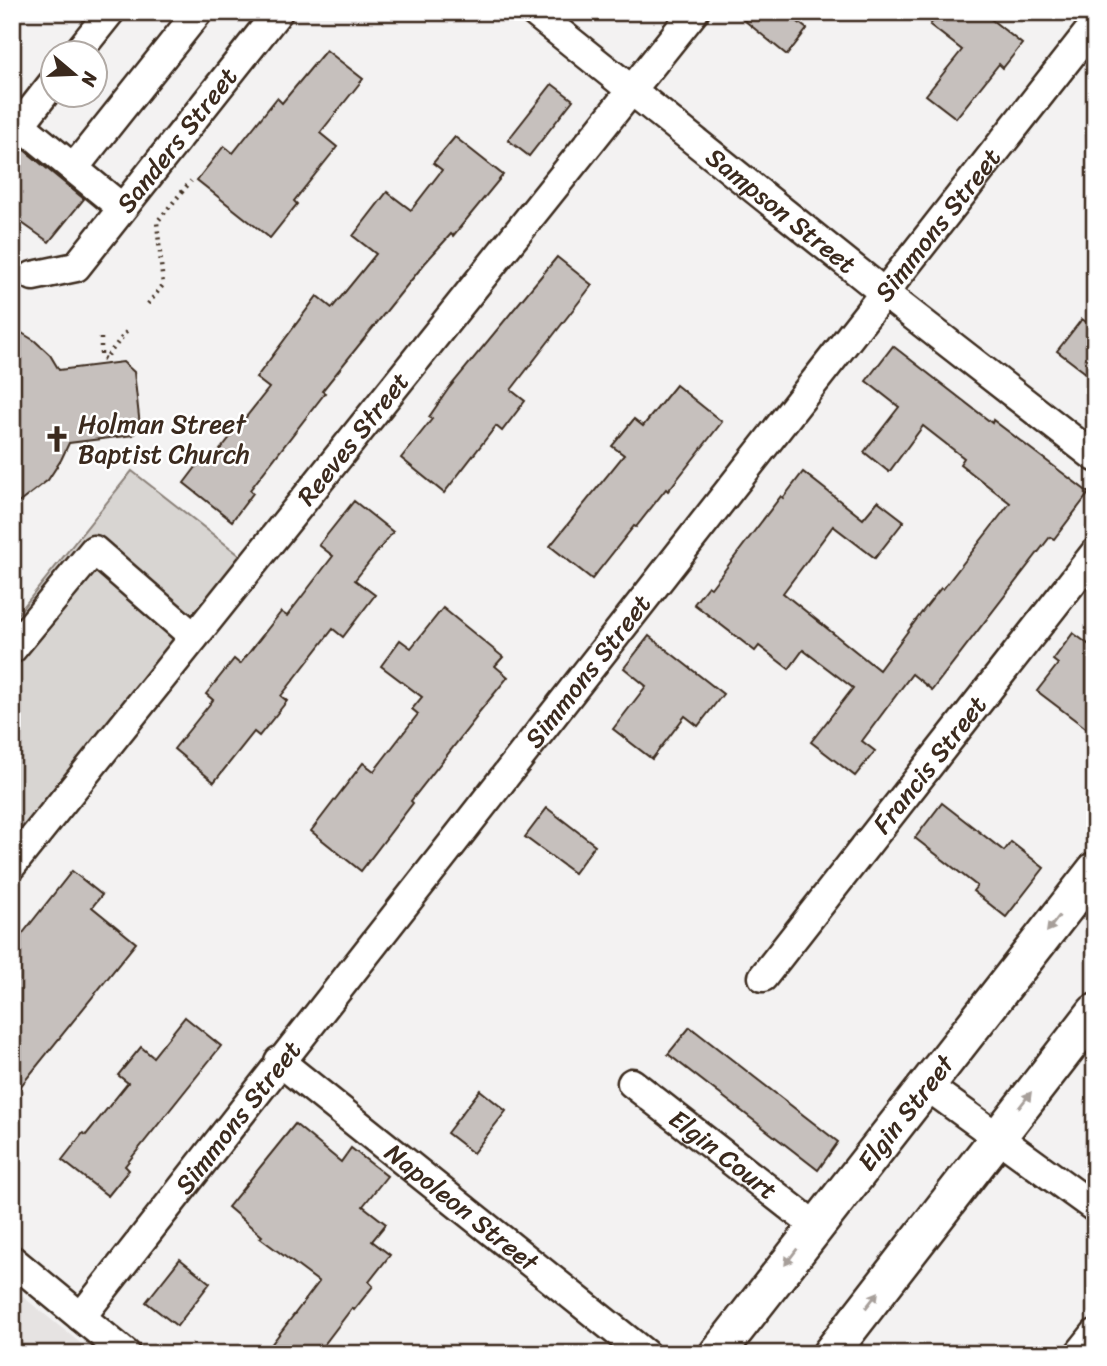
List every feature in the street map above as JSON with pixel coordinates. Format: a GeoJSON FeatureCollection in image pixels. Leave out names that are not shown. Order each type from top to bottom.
{"type":"FeatureCollection","features":[{"type":"Feature","properties":{"kind":"main road","name":"Elgin Street"},"geometry":{"type":"LineString","coordinates":[[717,1354],[1095,870]]}},
{"type":"Feature","properties":{"kind":"main road"},"geometry":{"type":"LineString","coordinates":[[830,1354],[1095,1012]]}},
{"type":"Feature","properties":{"kind":"street"},"geometry":{"type":"LineString","coordinates":[[89,38],[110,12]]}},
{"type":"Feature","properties":{"kind":"street"},"geometry":{"type":"LineString","coordinates":[[74,168],[198,12]]}},
{"type":"Feature","properties":{"kind":"street","name":"Sanders Street"},"geometry":{"type":"LineString","coordinates":[[33,276],[76,267],[278,12]]}},
{"type":"Feature","properties":{"kind":"street","name":"Sampson Street"},"geometry":{"type":"LineString","coordinates":[[534,12],[883,292],[1095,457]]}},
{"type":"Feature","properties":{"kind":"street","name":"Reeves Street"},"geometry":{"type":"LineString","coordinates":[[12,865],[694,12]]}},
{"type":"Feature","properties":{"kind":"street","name":"Simmons Street"},"geometry":{"type":"LineString","coordinates":[[81,1317],[279,1061],[1095,24]]}},
{"type":"Feature","properties":{"kind":"street"},"geometry":{"type":"LineString","coordinates":[[38,98],[16,121],[122,208]]}},
{"type":"Feature","properties":{"kind":"street"},"geometry":{"type":"LineString","coordinates":[[12,649],[94,550],[194,637]]}},
{"type":"Feature","properties":{"kind":"street","name":"Francis Street"},"geometry":{"type":"LineString","coordinates":[[763,977],[1095,553]]}},
{"type":"Feature","properties":{"kind":"street","name":"Napoleon Street"},"geometry":{"type":"LineString","coordinates":[[279,1061],[645,1354]]}},
{"type":"Feature","properties":{"kind":"street","name":"Elgin Court"},"geometry":{"type":"LineString","coordinates":[[632,1083],[815,1226]]}},
{"type":"Feature","properties":{"kind":"street"},"geometry":{"type":"LineString","coordinates":[[927,1086],[1095,1208]]}},
{"type":"Feature","properties":{"kind":"street"},"geometry":{"type":"LineString","coordinates":[[12,1260],[126,1354]]}},
{"type":"Feature","properties":{"kind":"street"},"geometry":{"type":"LineString","coordinates":[[1079,1354],[1095,1334]]}},
{"type":"Feature","properties":{"kind":"path"},"geometry":{"type":"LineString","coordinates":[[148,304],[163,285],[157,222],[191,181]]}},
{"type":"Feature","properties":{"kind":"path"},"geometry":{"type":"LineString","coordinates":[[101,338],[101,357],[105,359],[127,331]]}},
{"type":"Feature","properties":{"kind":"shaded area"},"geometry":{"type":"Polygon","coordinates":[[[132,471],[243,558],[12,844],[12,621],[132,471]]]}},
{"type":"Feature","properties":{"kind":"shaded area"},"geometry":{"type":"Polygon","coordinates":[[[12,1288],[94,1354],[12,1354],[12,1288]]]}},
{"type":"Feature","properties":{"kind":"building"},"geometry":{"type":"Polygon","coordinates":[[[734,12],[785,12],[807,29],[787,55],[734,12]]]}},
{"type":"Feature","properties":{"kind":"building"},"geometry":{"type":"Polygon","coordinates":[[[940,12],[982,12],[1022,44],[1003,68],[999,64],[956,118],[926,95],[962,50],[930,25],[940,12]]]}},
{"type":"Feature","properties":{"kind":"building"},"geometry":{"type":"Polygon","coordinates":[[[326,50],[363,79],[320,133],[337,147],[294,201],[297,204],[270,238],[197,180],[224,146],[233,153],[277,98],[282,103],[326,50]]]}},
{"type":"Feature","properties":{"kind":"building"},"geometry":{"type":"Polygon","coordinates":[[[552,84],[573,100],[529,156],[508,140],[552,84]]]}},
{"type":"Feature","properties":{"kind":"building"},"geometry":{"type":"Polygon","coordinates":[[[455,137],[503,175],[453,236],[451,234],[425,263],[322,391],[325,393],[250,490],[253,493],[232,521],[184,483],[206,454],[212,460],[269,388],[256,378],[317,296],[332,308],[376,254],[353,236],[387,192],[411,210],[442,170],[433,163],[455,137]]]}},
{"type":"Feature","properties":{"kind":"building"},"geometry":{"type":"Polygon","coordinates":[[[12,140],[84,199],[49,242],[12,216],[12,140]]]}},
{"type":"Feature","properties":{"kind":"building"},"geometry":{"type":"Polygon","coordinates":[[[557,257],[592,285],[511,390],[525,401],[502,431],[496,426],[444,493],[401,458],[432,419],[429,417],[449,388],[557,257]]]}},
{"type":"Feature","properties":{"kind":"building"},"geometry":{"type":"Polygon","coordinates":[[[1082,319],[1095,328],[1095,380],[1057,351],[1082,319]]]}},
{"type":"Feature","properties":{"kind":"building","name":"Holman Street Baptist Church"},"geometry":{"type":"Polygon","coordinates":[[[12,327],[35,341],[50,355],[59,370],[123,362],[134,372],[140,426],[133,435],[69,443],[48,480],[12,508],[12,327]]]}},
{"type":"Feature","properties":{"kind":"building"},"geometry":{"type":"Polygon","coordinates":[[[893,346],[992,423],[993,420],[1089,493],[1054,539],[1050,537],[932,690],[912,674],[862,741],[875,751],[855,776],[811,742],[853,688],[803,650],[789,669],[759,646],[755,651],[694,604],[708,586],[711,588],[781,496],[783,498],[803,472],[863,519],[878,501],[904,521],[875,558],[833,526],[783,593],[879,670],[1010,503],[960,464],[964,458],[923,426],[889,472],[864,452],[899,407],[866,381],[893,346]]]}},
{"type":"Feature","properties":{"kind":"building"},"geometry":{"type":"Polygon","coordinates":[[[676,385],[722,422],[668,491],[666,489],[636,527],[634,526],[592,579],[550,546],[624,455],[612,446],[634,419],[643,426],[676,385]]]}},
{"type":"Feature","properties":{"kind":"building"},"geometry":{"type":"Polygon","coordinates":[[[354,501],[393,532],[355,580],[375,595],[343,637],[333,629],[281,696],[287,701],[259,736],[254,732],[214,782],[174,749],[213,700],[206,694],[234,659],[240,664],[281,612],[287,616],[333,556],[319,545],[354,501]]]}},
{"type":"Feature","properties":{"kind":"building"},"geometry":{"type":"Polygon","coordinates":[[[443,608],[503,657],[495,666],[508,677],[411,801],[413,803],[361,871],[311,831],[363,763],[374,771],[418,714],[412,709],[422,697],[381,666],[400,640],[411,648],[443,608]]]}},
{"type":"Feature","properties":{"kind":"building"},"geometry":{"type":"Polygon","coordinates":[[[1073,633],[1095,649],[1095,735],[1037,691],[1058,664],[1053,660],[1073,633]]]}},
{"type":"Feature","properties":{"kind":"building"},"geometry":{"type":"Polygon","coordinates":[[[649,636],[723,694],[698,726],[685,716],[652,759],[613,729],[646,686],[624,668],[649,636]]]}},
{"type":"Feature","properties":{"kind":"building"},"geometry":{"type":"Polygon","coordinates":[[[942,803],[1004,851],[1011,842],[1044,868],[1006,917],[973,891],[977,886],[915,838],[942,803]]]}},
{"type":"Feature","properties":{"kind":"building"},"geometry":{"type":"Polygon","coordinates":[[[547,808],[595,845],[574,873],[525,837],[547,808]]]}},
{"type":"Feature","properties":{"kind":"building"},"geometry":{"type":"Polygon","coordinates":[[[72,871],[102,895],[92,907],[136,943],[12,1097],[12,947],[72,871]]]}},
{"type":"Feature","properties":{"kind":"building"},"geometry":{"type":"Polygon","coordinates":[[[185,1017],[221,1046],[125,1166],[129,1170],[108,1196],[62,1160],[128,1083],[118,1075],[141,1047],[153,1057],[185,1017]]]}},
{"type":"Feature","properties":{"kind":"building"},"geometry":{"type":"Polygon","coordinates":[[[690,1027],[838,1142],[818,1170],[668,1054],[690,1027]]]}},
{"type":"Feature","properties":{"kind":"building"},"geometry":{"type":"Polygon","coordinates":[[[480,1090],[506,1111],[473,1153],[447,1133],[480,1090]]]}},
{"type":"Feature","properties":{"kind":"building"},"geometry":{"type":"Polygon","coordinates":[[[295,1124],[341,1162],[351,1148],[387,1176],[363,1206],[386,1224],[372,1241],[390,1255],[369,1282],[373,1286],[354,1310],[352,1308],[317,1354],[264,1354],[319,1282],[260,1238],[262,1236],[228,1207],[295,1124]]]}},
{"type":"Feature","properties":{"kind":"building"},"geometry":{"type":"Polygon","coordinates":[[[180,1259],[210,1283],[177,1326],[146,1302],[180,1259]]]}},
{"type":"Feature","properties":{"kind":"place","name":"Holman Street Baptist Church"},"geometry":{"type":"Point","coordinates":[57,439]}}]}
